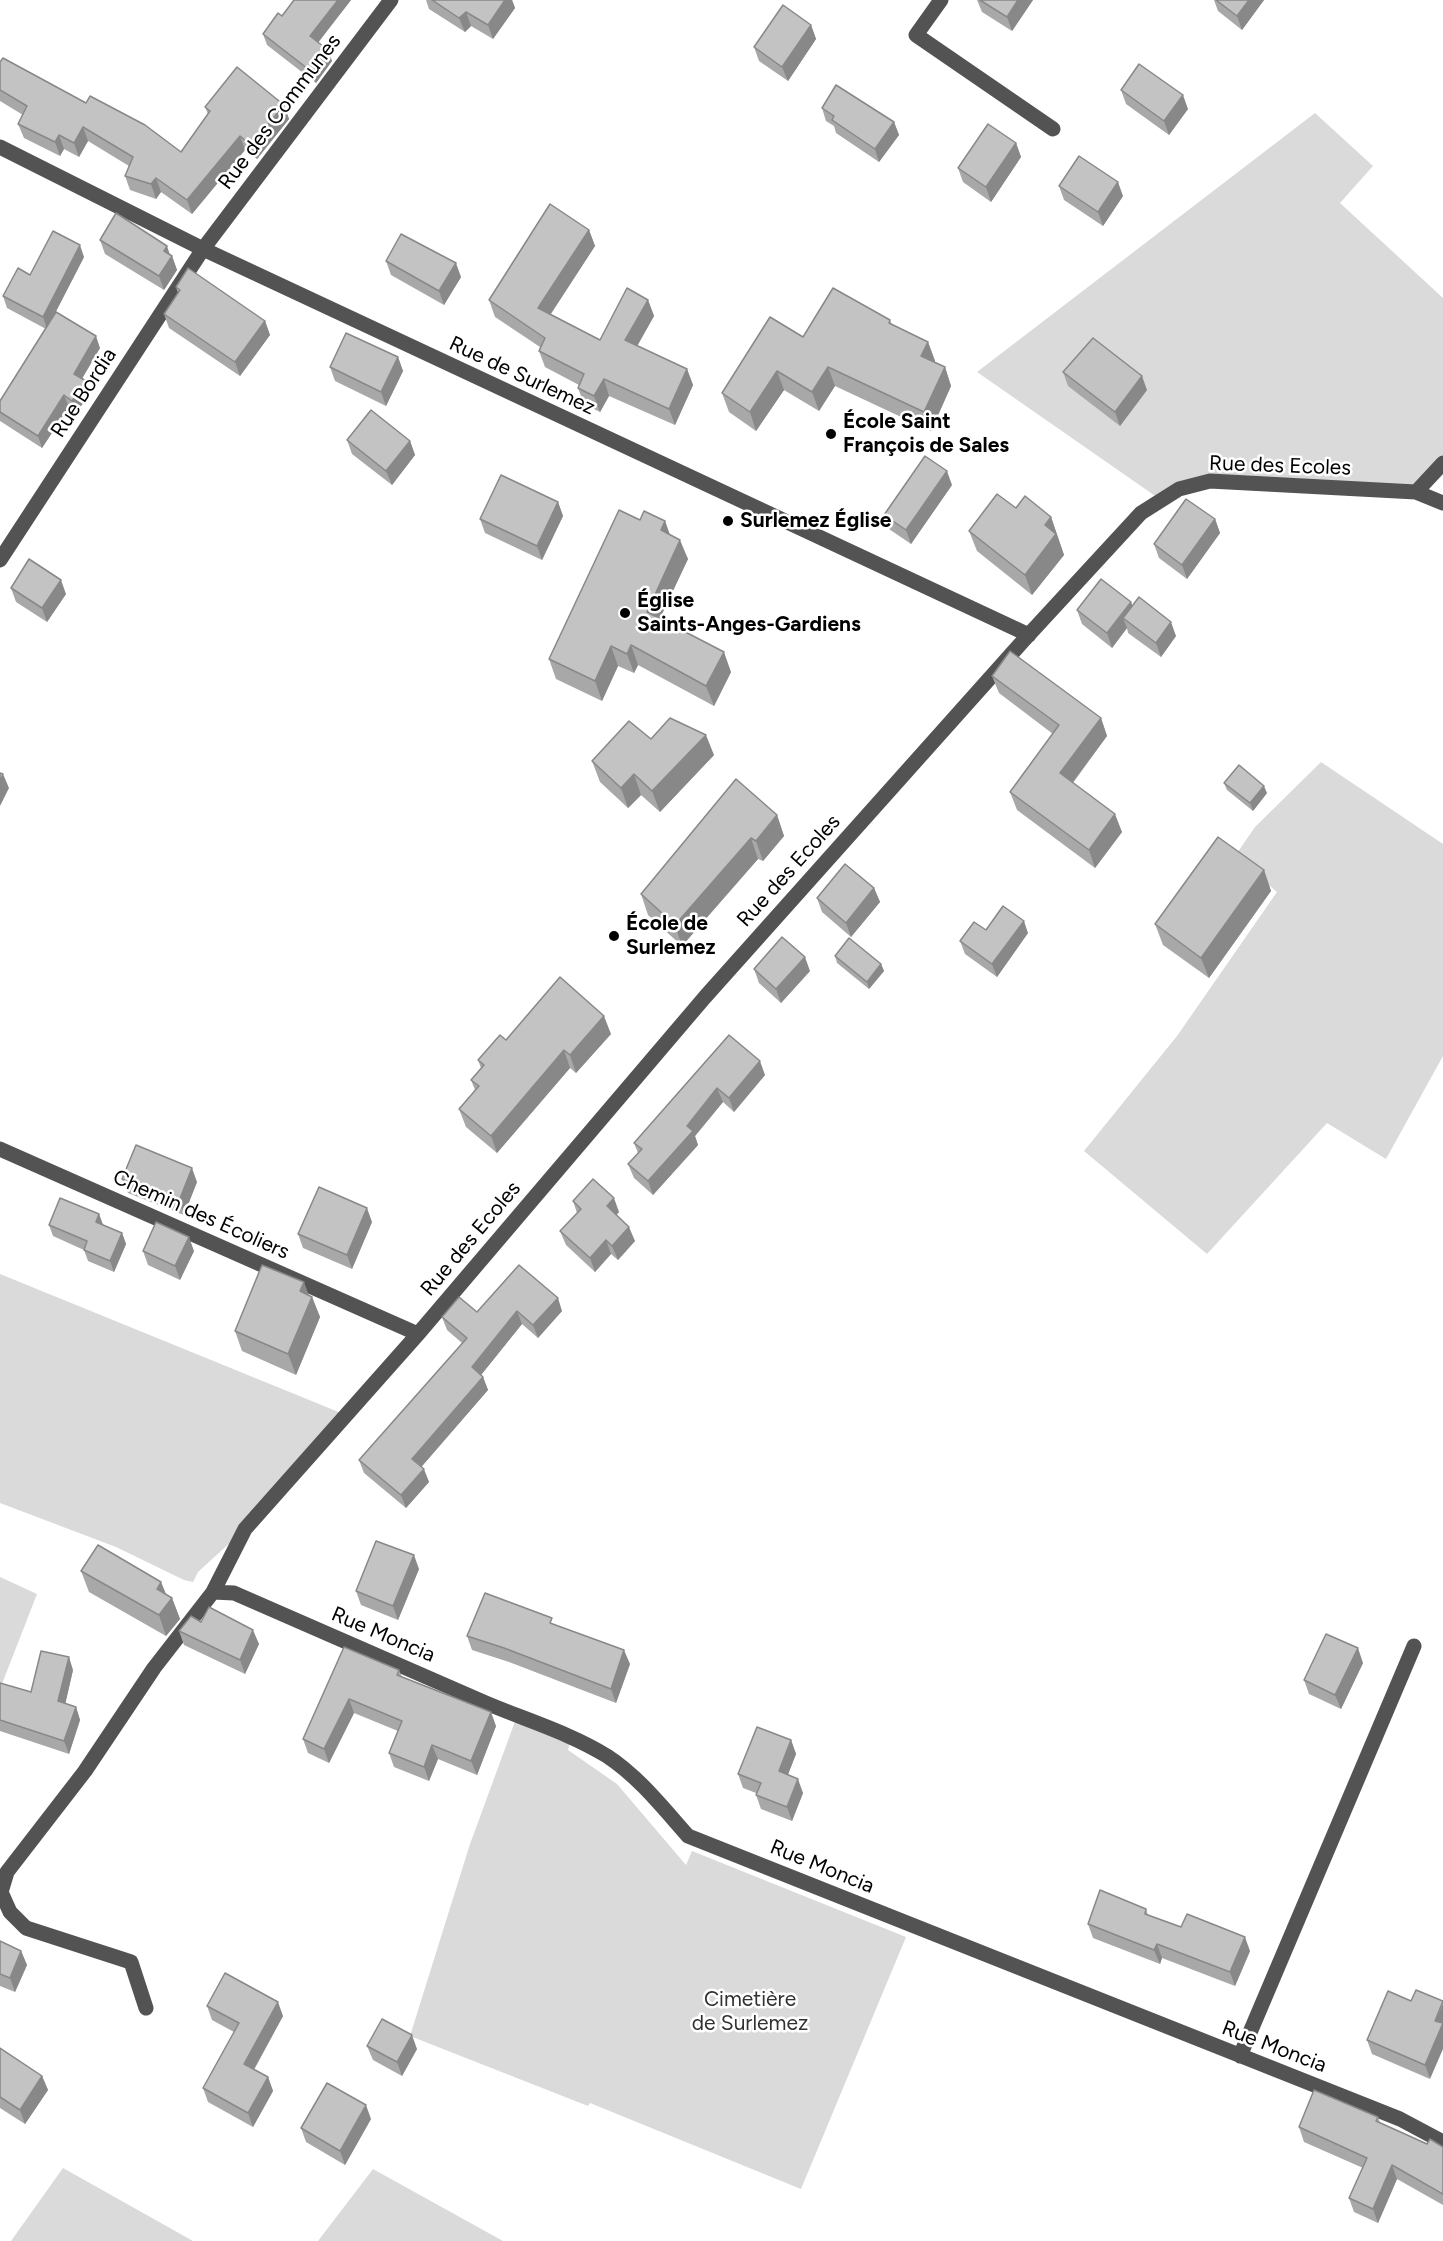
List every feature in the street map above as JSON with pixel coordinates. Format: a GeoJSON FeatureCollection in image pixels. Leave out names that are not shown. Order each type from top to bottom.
{"type":"FeatureCollection","features":[{"type":"Feature","properties":{"kind":"street","name":"Rue des Communes"},"geometry":{"type":"LineString","coordinates":[[203,249],[391,0]]}},
{"type":"Feature","properties":{"kind":"street"},"geometry":{"type":"LineString","coordinates":[[941,0],[916,35],[1053,129]]}},
{"type":"Feature","properties":{"kind":"street","name":"Rue de Surlemez"},"geometry":{"type":"LineString","coordinates":[[0,147],[203,249],[1029,635]]}},
{"type":"Feature","properties":{"kind":"street","name":"Rue Bordia"},"geometry":{"type":"LineString","coordinates":[[0,560],[203,249]]}},
{"type":"Feature","properties":{"kind":"street"},"geometry":{"type":"LineString","coordinates":[[1416,492],[1443,463]]}},
{"type":"Feature","properties":{"kind":"street","name":"Rue des Ecoles"},"geometry":{"type":"LineString","coordinates":[[210,1595],[245,1529],[418,1334],[705,997],[1029,635],[1142,513],[1179,489],[1210,481],[1416,492],[1443,503]]}},
{"type":"Feature","properties":{"kind":"street","name":"Chemin des Écoliers"},"geometry":{"type":"LineString","coordinates":[[0,1149],[418,1334]]}},
{"type":"Feature","properties":{"kind":"street","name":"Rue Moncia"},"geometry":{"type":"LineString","coordinates":[[210,1595],[234,1593],[517,1716],[571,1737],[607,1756],[629,1772],[688,1836],[1400,2119],[1443,2142]]}},
{"type":"Feature","properties":{"kind":"street"},"geometry":{"type":"LineString","coordinates":[[146,2008],[131,1962],[26,1929],[10,1912],[1,1892],[7,1872],[85,1771],[154,1668],[210,1595]]}},
{"type":"Feature","properties":{"kind":"street"},"geometry":{"type":"LineString","coordinates":[[1240,2056],[1414,1646]]}},
{"type":"Feature","properties":{"kind":"green space"},"geometry":{"type":"Polygon","coordinates":[[[1315,113],[1373,166],[1340,203],[1443,298],[1443,463],[1416,492],[1210,481],[1161,500],[977,372],[1315,113]]]}},
{"type":"Feature","properties":{"kind":"green space"},"geometry":{"type":"Polygon","coordinates":[[[1321,762],[1443,844],[1443,1056],[1386,1159],[1327,1123],[1207,1254],[1084,1151],[1177,1036],[1277,892],[1235,856],[1255,827],[1321,762]]]}},
{"type":"Feature","properties":{"kind":"green space"},"geometry":{"type":"Polygon","coordinates":[[[0,1274],[346,1415],[245,1529],[198,1572],[193,1582],[184,1580],[116,1547],[0,1503],[0,1274]]]}},
{"type":"Feature","properties":{"kind":"green space"},"geometry":{"type":"Polygon","coordinates":[[[0,1577],[37,1594],[0,1689],[0,1577]]]}},
{"type":"Feature","properties":{"kind":"green space","name":"Cimetière de Surlemez"},"geometry":{"type":"Polygon","coordinates":[[[517,1716],[571,1738],[568,1750],[617,1784],[686,1865],[692,1851],[906,1937],[801,2189],[590,2103],[588,2106],[410,2036],[470,1844],[517,1716]]]}},
{"type":"Feature","properties":{"kind":"green space"},"geometry":{"type":"Polygon","coordinates":[[[63,2168],[193,2241],[11,2241],[63,2168]]]}},
{"type":"Feature","properties":{"kind":"green space"},"geometry":{"type":"Polygon","coordinates":[[[373,2169],[503,2241],[318,2241],[373,2169]]]}},
{"type":"Feature","properties":{"kind":"building"},"geometry":{"type":"Polygon","coordinates":[[[294,0],[338,0],[310,36],[328,50],[312,72],[263,34],[278,13],[282,16],[294,0]]]}},
{"type":"Feature","properties":{"kind":"building"},"geometry":{"type":"Polygon","coordinates":[[[432,0],[505,0],[488,25],[466,12],[459,18],[432,0]]]}},
{"type":"Feature","properties":{"kind":"building"},"geometry":{"type":"Polygon","coordinates":[[[980,0],[1018,0],[1007,17],[980,0]]]}},
{"type":"Feature","properties":{"kind":"building"},"geometry":{"type":"Polygon","coordinates":[[[1216,0],[1249,0],[1237,16],[1216,0]]]}},
{"type":"Feature","properties":{"kind":"building"},"geometry":{"type":"Polygon","coordinates":[[[783,5],[811,25],[782,67],[754,47],[783,5]]]}},
{"type":"Feature","properties":{"kind":"building"},"geometry":{"type":"Polygon","coordinates":[[[3,58],[86,103],[90,96],[145,125],[181,152],[210,111],[205,107],[237,67],[284,105],[251,145],[240,136],[187,200],[156,178],[151,184],[125,176],[133,157],[83,127],[74,143],[59,135],[55,142],[18,124],[27,106],[0,90],[0,62],[3,58]]]}},
{"type":"Feature","properties":{"kind":"building"},"geometry":{"type":"Polygon","coordinates":[[[1139,64],[1183,95],[1164,121],[1121,90],[1139,64]]]}},
{"type":"Feature","properties":{"kind":"building"},"geometry":{"type":"Polygon","coordinates":[[[836,85],[894,122],[875,149],[832,120],[834,116],[822,108],[836,85]]]}},
{"type":"Feature","properties":{"kind":"building"},"geometry":{"type":"Polygon","coordinates":[[[988,124],[1016,143],[986,187],[958,168],[988,124]]]}},
{"type":"Feature","properties":{"kind":"building"},"geometry":{"type":"Polygon","coordinates":[[[1079,156],[1118,182],[1098,212],[1059,186],[1079,156]]]}},
{"type":"Feature","properties":{"kind":"building"},"geometry":{"type":"Polygon","coordinates":[[[550,204],[589,230],[538,308],[600,340],[627,288],[648,300],[625,340],[687,369],[669,409],[604,379],[594,396],[578,388],[584,374],[539,351],[545,338],[489,300],[550,204]]]}},
{"type":"Feature","properties":{"kind":"building"},"geometry":{"type":"Polygon","coordinates":[[[116,213],[167,246],[164,251],[172,256],[159,276],[100,240],[116,213]]]}},
{"type":"Feature","properties":{"kind":"building"},"geometry":{"type":"Polygon","coordinates":[[[53,231],[80,245],[43,317],[3,296],[18,268],[30,275],[53,231]]]}},
{"type":"Feature","properties":{"kind":"building"},"geometry":{"type":"Polygon","coordinates":[[[401,234],[456,263],[439,291],[386,261],[401,234]]]}},
{"type":"Feature","properties":{"kind":"building"},"geometry":{"type":"Polygon","coordinates":[[[188,268],[265,321],[235,362],[164,314],[180,290],[176,287],[188,268]]]}},
{"type":"Feature","properties":{"kind":"building"},"geometry":{"type":"Polygon","coordinates":[[[833,288],[890,320],[889,323],[928,342],[921,356],[945,367],[924,412],[828,367],[812,392],[777,371],[750,412],[722,393],[770,317],[803,337],[833,288]]]}},
{"type":"Feature","properties":{"kind":"building"},"geometry":{"type":"Polygon","coordinates":[[[56,312],[96,336],[74,374],[86,381],[72,401],[64,395],[38,436],[0,412],[0,401],[56,312]]]}},
{"type":"Feature","properties":{"kind":"building"},"geometry":{"type":"Polygon","coordinates":[[[346,333],[398,357],[381,392],[330,367],[346,333]]]}},
{"type":"Feature","properties":{"kind":"building"},"geometry":{"type":"Polygon","coordinates":[[[1093,338],[1142,376],[1115,412],[1063,372],[1093,338]]]}},
{"type":"Feature","properties":{"kind":"building"},"geometry":{"type":"Polygon","coordinates":[[[371,410],[410,441],[386,471],[347,440],[371,410]]]}},
{"type":"Feature","properties":{"kind":"building"},"geometry":{"type":"Polygon","coordinates":[[[925,456],[947,471],[906,530],[884,515],[925,456]]]}},
{"type":"Feature","properties":{"kind":"building"},"geometry":{"type":"Polygon","coordinates":[[[501,475],[558,502],[537,546],[480,519],[501,475]]]}},
{"type":"Feature","properties":{"kind":"building"},"geometry":{"type":"Polygon","coordinates":[[[997,494],[1016,508],[1025,496],[1051,517],[1045,525],[1056,534],[1025,575],[969,531],[997,494]]]}},
{"type":"Feature","properties":{"kind":"building"},"geometry":{"type":"Polygon","coordinates":[[[1186,499],[1215,519],[1182,565],[1154,544],[1186,499]]]}},
{"type":"Feature","properties":{"kind":"building"},"geometry":{"type":"Polygon","coordinates":[[[619,510],[640,520],[644,511],[665,521],[661,530],[680,540],[647,612],[724,652],[706,686],[631,645],[627,654],[611,646],[595,681],[549,659],[619,510]]]}},
{"type":"Feature","properties":{"kind":"building"},"geometry":{"type":"Polygon","coordinates":[[[29,559],[61,580],[42,608],[11,588],[29,559]]]}},
{"type":"Feature","properties":{"kind":"building"},"geometry":{"type":"Polygon","coordinates":[[[1101,579],[1131,602],[1107,633],[1077,610],[1101,579]]]}},
{"type":"Feature","properties":{"kind":"building"},"geometry":{"type":"Polygon","coordinates":[[[1139,597],[1171,622],[1156,643],[1123,618],[1139,597]]]}},
{"type":"Feature","properties":{"kind":"building"},"geometry":{"type":"Polygon","coordinates":[[[1010,651],[1101,718],[1060,773],[1115,814],[1089,850],[1010,792],[1059,725],[992,676],[1010,651]]]}},
{"type":"Feature","properties":{"kind":"building"},"geometry":{"type":"Polygon","coordinates":[[[670,718],[706,735],[652,791],[634,774],[621,788],[592,761],[629,721],[651,739],[670,718]]]}},
{"type":"Feature","properties":{"kind":"building"},"geometry":{"type":"Polygon","coordinates":[[[1239,765],[1264,786],[1250,803],[1224,783],[1239,765]]]}},
{"type":"Feature","properties":{"kind":"building"},"geometry":{"type":"Polygon","coordinates":[[[736,779],[777,815],[756,841],[751,838],[675,925],[641,894],[736,779]]]}},
{"type":"Feature","properties":{"kind":"building"},"geometry":{"type":"Polygon","coordinates":[[[1218,837],[1264,870],[1201,958],[1155,924],[1218,837]]]}},
{"type":"Feature","properties":{"kind":"building"},"geometry":{"type":"Polygon","coordinates":[[[845,864],[874,888],[846,923],[817,898],[845,864]]]}},
{"type":"Feature","properties":{"kind":"building"},"geometry":{"type":"Polygon","coordinates":[[[1003,906],[1024,921],[992,964],[960,941],[974,922],[986,930],[1003,906]]]}},
{"type":"Feature","properties":{"kind":"building"},"geometry":{"type":"Polygon","coordinates":[[[782,937],[805,957],[776,989],[754,969],[782,937]]]}},
{"type":"Feature","properties":{"kind":"building"},"geometry":{"type":"Polygon","coordinates":[[[849,938],[881,964],[867,982],[835,956],[849,938]]]}},
{"type":"Feature","properties":{"kind":"building"},"geometry":{"type":"Polygon","coordinates":[[[560,977],[604,1016],[570,1055],[564,1050],[491,1136],[459,1109],[479,1086],[471,1080],[484,1065],[478,1060],[500,1035],[506,1040],[560,977]]]}},
{"type":"Feature","properties":{"kind":"building"},"geometry":{"type":"Polygon","coordinates":[[[729,1035],[760,1061],[729,1098],[717,1088],[687,1126],[693,1131],[648,1181],[628,1164],[642,1149],[634,1143],[729,1035]]]}},
{"type":"Feature","properties":{"kind":"building"},"geometry":{"type":"Polygon","coordinates":[[[136,1145],[192,1168],[179,1201],[122,1179],[136,1145]]]}},
{"type":"Feature","properties":{"kind":"building"},"geometry":{"type":"Polygon","coordinates":[[[593,1179],[614,1198],[607,1206],[629,1227],[612,1246],[606,1240],[590,1258],[560,1231],[581,1209],[573,1201],[593,1179]]]}},
{"type":"Feature","properties":{"kind":"building"},"geometry":{"type":"Polygon","coordinates":[[[319,1187],[367,1208],[347,1255],[298,1234],[319,1187]]]}},
{"type":"Feature","properties":{"kind":"building"},"geometry":{"type":"Polygon","coordinates":[[[60,1198],[99,1214],[96,1222],[122,1233],[110,1261],[84,1250],[87,1241],[49,1225],[60,1198]]]}},
{"type":"Feature","properties":{"kind":"building"},"geometry":{"type":"Polygon","coordinates":[[[156,1222],[189,1237],[175,1266],[143,1251],[156,1222]]]}},
{"type":"Feature","properties":{"kind":"building"},"geometry":{"type":"Polygon","coordinates":[[[262,1265],[304,1282],[300,1291],[312,1297],[288,1354],[235,1331],[262,1265]]]}},
{"type":"Feature","properties":{"kind":"building"},"geometry":{"type":"Polygon","coordinates":[[[519,1265],[558,1298],[533,1325],[517,1311],[472,1367],[483,1377],[412,1459],[424,1469],[401,1495],[359,1460],[467,1338],[442,1317],[459,1297],[477,1312],[519,1265]]]}},
{"type":"Feature","properties":{"kind":"building"},"geometry":{"type":"Polygon","coordinates":[[[376,1541],[414,1555],[393,1606],[356,1591],[376,1541]]]}},
{"type":"Feature","properties":{"kind":"building"},"geometry":{"type":"Polygon","coordinates":[[[98,1545],[161,1582],[157,1589],[172,1598],[159,1615],[81,1571],[98,1545]]]}},
{"type":"Feature","properties":{"kind":"building"},"geometry":{"type":"Polygon","coordinates":[[[485,1593],[552,1618],[550,1623],[624,1650],[611,1689],[467,1636],[485,1593]]]}},
{"type":"Feature","properties":{"kind":"building"},"geometry":{"type":"Polygon","coordinates":[[[209,1607],[253,1630],[240,1660],[179,1631],[191,1616],[201,1622],[209,1607]]]}},
{"type":"Feature","properties":{"kind":"building"},"geometry":{"type":"Polygon","coordinates":[[[1326,1634],[1358,1648],[1335,1695],[1304,1680],[1326,1634]]]}},
{"type":"Feature","properties":{"kind":"building"},"geometry":{"type":"Polygon","coordinates":[[[344,1647],[399,1670],[397,1675],[491,1712],[471,1761],[432,1745],[424,1767],[389,1753],[402,1721],[349,1699],[324,1749],[303,1739],[344,1647]]]}},
{"type":"Feature","properties":{"kind":"building"},"geometry":{"type":"Polygon","coordinates":[[[41,1651],[69,1657],[58,1701],[76,1707],[64,1741],[0,1720],[0,1683],[31,1692],[41,1651]]]}},
{"type":"Feature","properties":{"kind":"building"},"geometry":{"type":"Polygon","coordinates":[[[757,1727],[791,1740],[779,1771],[798,1779],[787,1807],[756,1795],[761,1783],[738,1774],[757,1727]]]}},
{"type":"Feature","properties":{"kind":"building"},"geometry":{"type":"Polygon","coordinates":[[[1100,1890],[1146,1909],[1145,1914],[1181,1927],[1187,1914],[1245,1937],[1230,1972],[1157,1944],[1154,1950],[1088,1924],[1100,1890]]]}},
{"type":"Feature","properties":{"kind":"building"},"geometry":{"type":"Polygon","coordinates":[[[0,1941],[21,1951],[10,1978],[0,1974],[0,1941]]]}},
{"type":"Feature","properties":{"kind":"building"},"geometry":{"type":"Polygon","coordinates":[[[225,1973],[278,2002],[244,2064],[268,2077],[248,2113],[203,2088],[239,2023],[207,2006],[225,1973]]]}},
{"type":"Feature","properties":{"kind":"building"},"geometry":{"type":"Polygon","coordinates":[[[1416,1990],[1443,2001],[1435,2021],[1443,2023],[1425,2065],[1367,2040],[1388,1991],[1411,2001],[1416,1990]]]}},
{"type":"Feature","properties":{"kind":"building"},"geometry":{"type":"Polygon","coordinates":[[[382,2019],[412,2035],[397,2062],[367,2046],[382,2019]]]}},
{"type":"Feature","properties":{"kind":"building"},"geometry":{"type":"Polygon","coordinates":[[[0,2048],[42,2076],[20,2110],[0,2097],[0,2048]]]}},
{"type":"Feature","properties":{"kind":"building"},"geometry":{"type":"Polygon","coordinates":[[[327,2083],[366,2105],[340,2151],[301,2128],[327,2083]]]}},
{"type":"Feature","properties":{"kind":"building"},"geometry":{"type":"Polygon","coordinates":[[[1314,2090],[1378,2117],[1376,2121],[1427,2144],[1430,2139],[1443,2147],[1443,2194],[1392,2165],[1373,2209],[1349,2198],[1367,2158],[1299,2127],[1314,2090]]]}},
{"type":"Feature","properties":{"kind":"place","name":"École Saint François de Sales"},"geometry":{"type":"Point","coordinates":[831,434]}},
{"type":"Feature","properties":{"kind":"place","name":"Surlemez Église"},"geometry":{"type":"Point","coordinates":[728,521]}},
{"type":"Feature","properties":{"kind":"place","name":"Église Saints-Anges-Gardiens"},"geometry":{"type":"Point","coordinates":[625,613]}},
{"type":"Feature","properties":{"kind":"place","name":"École de Surlemez"},"geometry":{"type":"Point","coordinates":[614,936]}}]}
